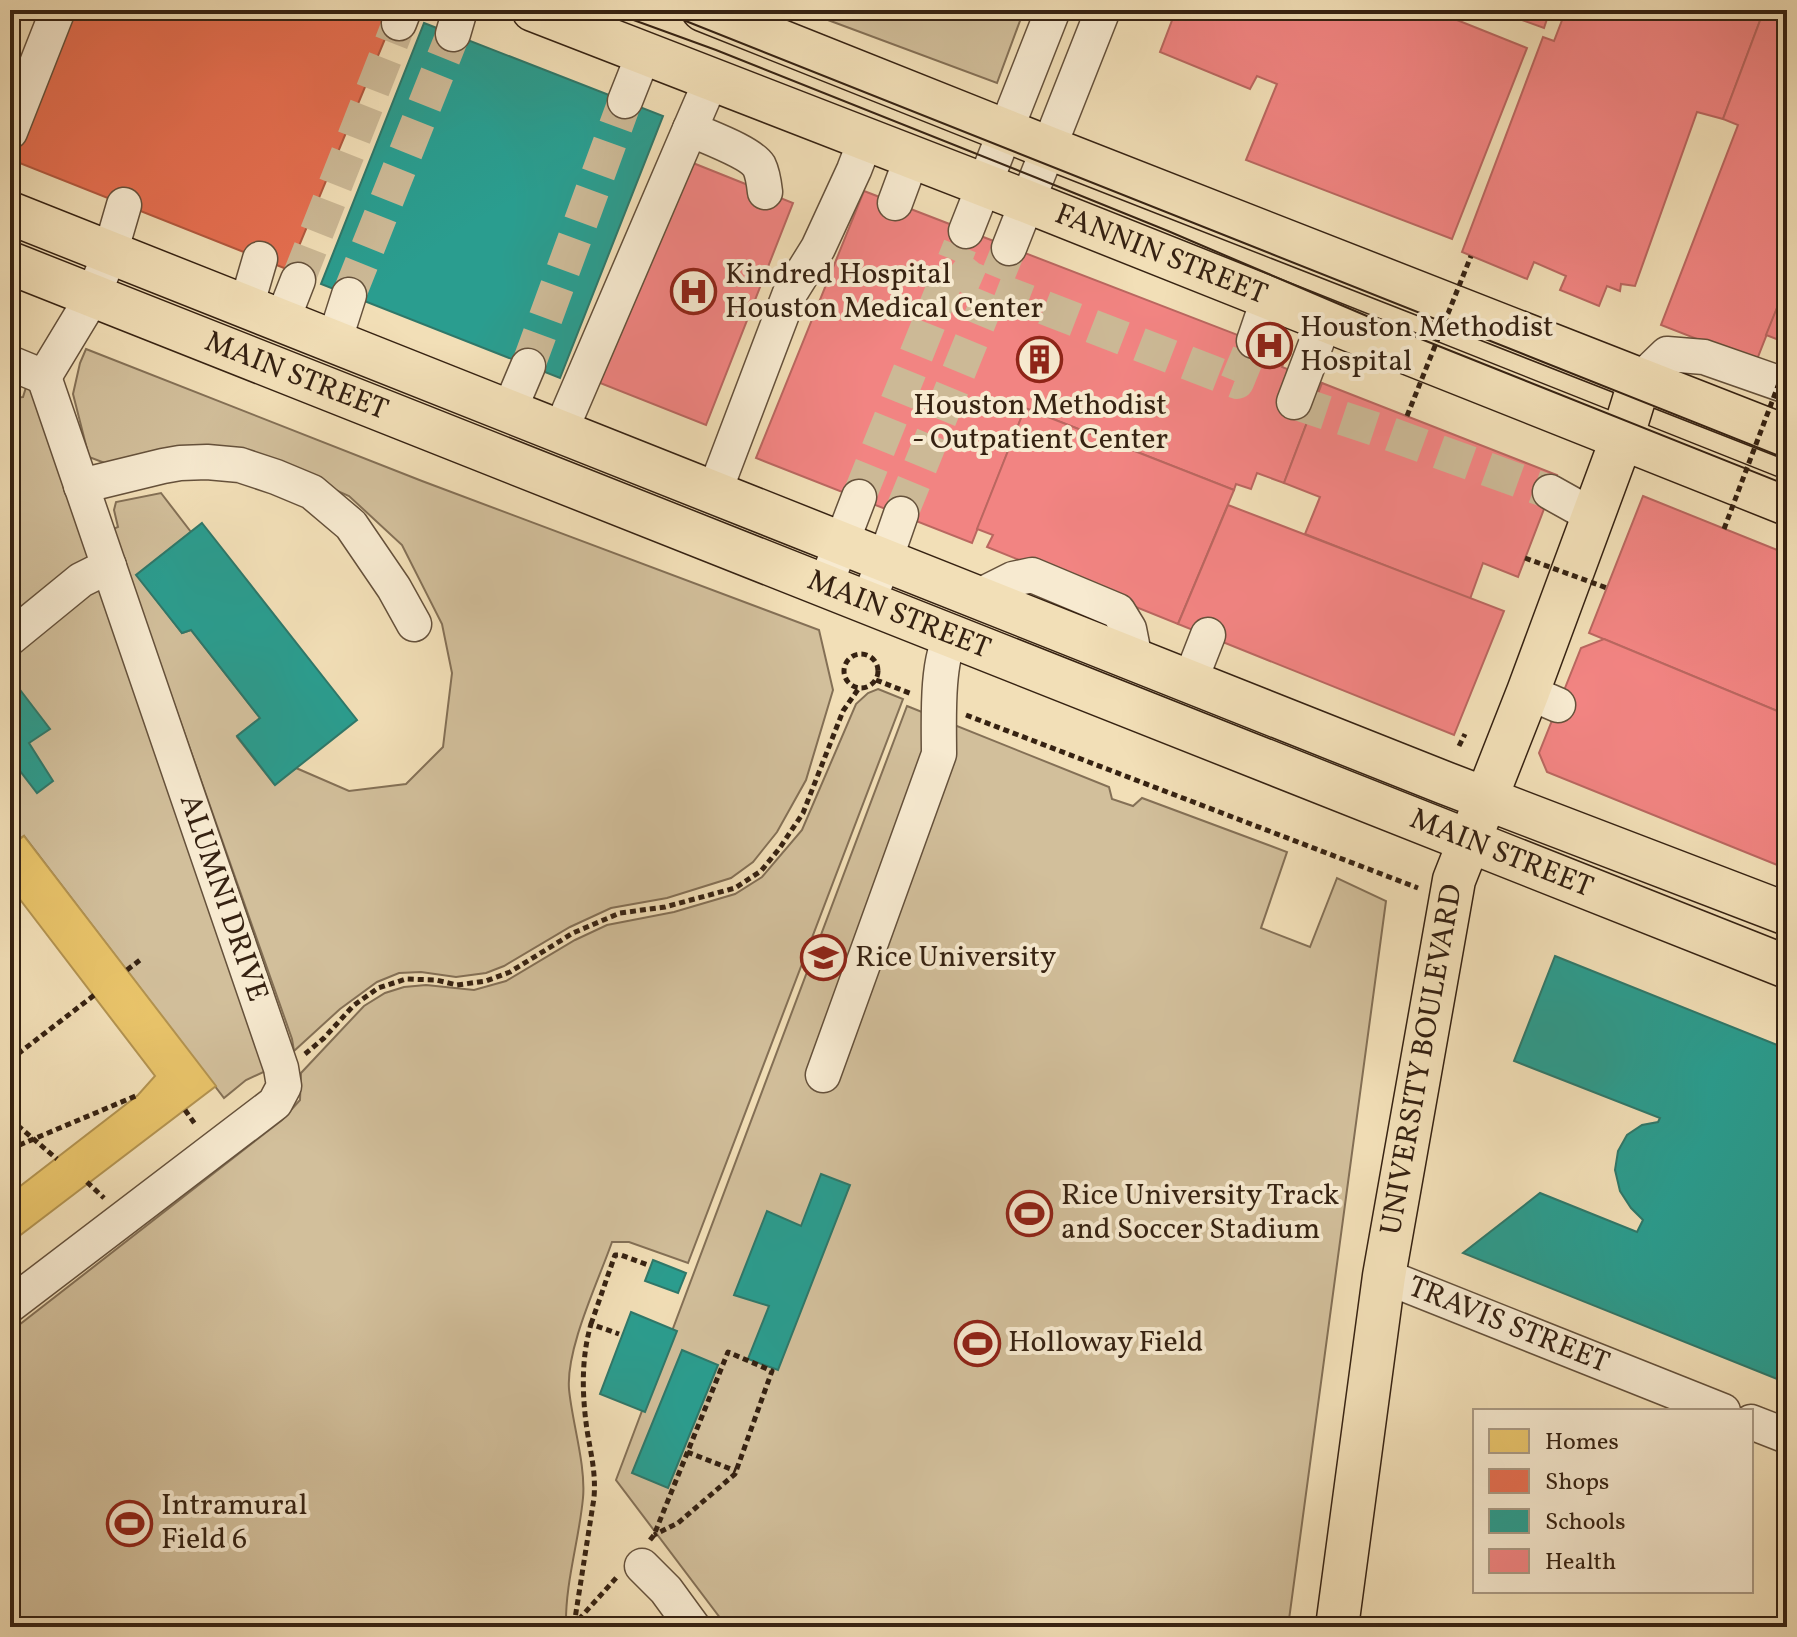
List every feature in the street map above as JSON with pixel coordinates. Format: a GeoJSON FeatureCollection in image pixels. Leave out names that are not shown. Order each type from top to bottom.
{"type":"FeatureCollection","features":[{"type":"Feature","properties":{"kind":"main road","name":"FANNIN STREET"},"geometry":{"type":"LineString","coordinates":[[533,10],[1028,202],[1787,504]]}},
{"type":"Feature","properties":{"kind":"main road","name":"FANNIN STREET"},"geometry":{"type":"LineString","coordinates":[[703,10],[1787,437]]}},
{"type":"Feature","properties":{"kind":"main road","name":"MAIN STREET"},"geometry":{"type":"LineString","coordinates":[[10,213],[1486,798],[1785,907]]}},
{"type":"Feature","properties":{"kind":"main road","name":"MAIN STREET"},"geometry":{"type":"LineString","coordinates":[[10,263],[1787,967]]}},
{"type":"Feature","properties":{"kind":"main road","name":"UNIVERSITY BOULEVARD"},"geometry":{"type":"LineString","coordinates":[[1337,1627],[1384,1276],[1454,880],[1486,798],[1543,698],[1593,516],[1640,380]]}},
{"type":"Feature","properties":{"kind":"street"},"geometry":{"type":"LineString","coordinates":[[10,132],[58,10]]}},
{"type":"Feature","properties":{"kind":"street"},"geometry":{"type":"LineString","coordinates":[[966,231],[1053,10]]}},
{"type":"Feature","properties":{"kind":"street"},"geometry":{"type":"LineString","coordinates":[[1009,248],[1103,10]]}},
{"type":"Feature","properties":{"kind":"street"},"geometry":{"type":"LineString","coordinates":[[625,101],[644,53]]}},
{"type":"Feature","properties":{"kind":"street"},"geometry":{"type":"LineString","coordinates":[[560,432],[712,78]]}},
{"type":"Feature","properties":{"kind":"street"},"geometry":{"type":"LineString","coordinates":[[690,129],[736,149],[758,163],[765,192]]}},
{"type":"Feature","properties":{"kind":"street"},"geometry":{"type":"LineString","coordinates":[[714,493],[790,293],[818,248],[866,139]]}},
{"type":"Feature","properties":{"kind":"street"},"geometry":{"type":"LineString","coordinates":[[895,203],[912,157]]}},
{"type":"Feature","properties":{"kind":"street"},"geometry":{"type":"LineString","coordinates":[[10,363],[44,377],[93,296],[124,205]]}},
{"type":"Feature","properties":{"kind":"street"},"geometry":{"type":"LineString","coordinates":[[260,259],[264,314]]}},
{"type":"Feature","properties":{"kind":"street"},"geometry":{"type":"LineString","coordinates":[[264,314],[298,280]]}},
{"type":"Feature","properties":{"kind":"street"},"geometry":{"type":"LineString","coordinates":[[334,342],[349,295]]}},
{"type":"Feature","properties":{"kind":"street"},"geometry":{"type":"LineString","coordinates":[[1254,341],[1269,297]]}},
{"type":"Feature","properties":{"kind":"street"},"geometry":{"type":"LineString","coordinates":[[1294,402],[1325,320]]}},
{"type":"Feature","properties":{"kind":"street"},"geometry":{"type":"LineString","coordinates":[[1640,380],[1667,354],[1704,357],[1787,386]]}},
{"type":"Feature","properties":{"kind":"street"},"geometry":{"type":"LineString","coordinates":[[509,411],[528,366]]}},
{"type":"Feature","properties":{"kind":"street","name":"ALUMNI DRIVE"},"geometry":{"type":"LineString","coordinates":[[10,1305],[275,1103],[284,1086],[281,1068],[44,377]]}},
{"type":"Feature","properties":{"kind":"street"},"geometry":{"type":"LineString","coordinates":[[81,486],[180,463],[240,465],[276,477],[312,492],[351,525],[394,588],[414,624]]}},
{"type":"Feature","properties":{"kind":"street"},"geometry":{"type":"LineString","coordinates":[[1550,492],[1593,516]]}},
{"type":"Feature","properties":{"kind":"street"},"geometry":{"type":"LineString","coordinates":[[825,586],[859,497]]}},
{"type":"Feature","properties":{"kind":"street"},"geometry":{"type":"LineString","coordinates":[[867,603],[901,514]]}},
{"type":"Feature","properties":{"kind":"street"},"geometry":{"type":"LineString","coordinates":[[10,638],[81,580],[109,566]]}},
{"type":"Feature","properties":{"kind":"street"},"geometry":{"type":"LineString","coordinates":[[1190,681],[1208,635]]}},
{"type":"Feature","properties":{"kind":"street"},"geometry":{"type":"LineString","coordinates":[[823,1075],[939,754],[939,704],[946,646],[952,636]]}},
{"type":"Feature","properties":{"kind":"street","name":"TRAVIS STREET"},"geometry":{"type":"LineString","coordinates":[[1384,1276],[1718,1409]]}},
{"type":"Feature","properties":{"kind":"street"},"geometry":{"type":"LineString","coordinates":[[1753,1423],[1787,1436]]}},
{"type":"Feature","properties":{"kind":"street"},"geometry":{"type":"LineString","coordinates":[[642,1553],[693,1627]]}},
{"type":"Feature","properties":{"kind":"path"},"geometry":{"type":"LineString","coordinates":[[1407,416],[1471,256]]}},
{"type":"Feature","properties":{"kind":"path"},"geometry":{"type":"LineString","coordinates":[[1724,529],[1787,362]]}},
{"type":"Feature","properties":{"kind":"path"},"geometry":{"type":"LineString","coordinates":[[1525,558],[1607,588]]}},
{"type":"Feature","properties":{"kind":"path"},"geometry":{"type":"LineString","coordinates":[[303,1055],[324,1038],[353,1006],[378,988],[406,979],[436,980],[457,985],[486,981],[510,972],[573,933],[620,913],[665,907],[735,888],[761,871],[803,813],[843,711],[859,688],[876,680],[878,668],[873,658],[862,653],[851,656],[843,672],[849,682],[859,688]]}},
{"type":"Feature","properties":{"kind":"path"},"geometry":{"type":"LineString","coordinates":[[876,680],[1418,888]]}},
{"type":"Feature","properties":{"kind":"path"},"geometry":{"type":"LineString","coordinates":[[1459,746],[1465,734]]}},
{"type":"Feature","properties":{"kind":"path"},"geometry":{"type":"LineString","coordinates":[[10,890],[15,884]]}},
{"type":"Feature","properties":{"kind":"path"},"geometry":{"type":"LineString","coordinates":[[127,970],[140,960]]}},
{"type":"Feature","properties":{"kind":"path"},"geometry":{"type":"LineString","coordinates":[[10,1060],[97,993]]}},
{"type":"Feature","properties":{"kind":"path"},"geometry":{"type":"LineString","coordinates":[[10,1149],[138,1095]]}},
{"type":"Feature","properties":{"kind":"path"},"geometry":{"type":"LineString","coordinates":[[185,1110],[195,1124]]}},
{"type":"Feature","properties":{"kind":"path"},"geometry":{"type":"LineString","coordinates":[[10,1119],[57,1159]]}},
{"type":"Feature","properties":{"kind":"path"},"geometry":{"type":"LineString","coordinates":[[573,1626],[594,1498],[594,1463],[587,1432],[582,1369],[585,1344],[615,1255],[648,1265]]}},
{"type":"Feature","properties":{"kind":"path"},"geometry":{"type":"LineString","coordinates":[[591,1324],[619,1334]]}},
{"type":"Feature","properties":{"kind":"path"},"geometry":{"type":"LineString","coordinates":[[573,1626],[642,1553],[736,1471],[772,1371],[728,1352],[642,1553]]}},
{"type":"Feature","properties":{"kind":"path"},"geometry":{"type":"LineString","coordinates":[[687,1452],[736,1471]]}},
{"type":"Feature","properties":{"kind":"shaded area"},"geometry":{"type":"Polygon","coordinates":[[[801,10],[1024,10],[997,83],[801,10]]]}},
{"type":"Feature","properties":{"kind":"shaded area"},"geometry":{"type":"Polygon","coordinates":[[[86,349],[422,481],[819,630],[833,690],[806,780],[777,832],[753,862],[731,878],[667,898],[611,908],[486,973],[456,977],[421,972],[399,973],[377,982],[340,1009],[294,1051],[113,529],[118,527],[114,510],[116,502],[161,493],[191,532],[137,575],[182,633],[191,630],[260,718],[237,737],[274,784],[296,768],[349,791],[406,784],[443,747],[452,673],[442,624],[402,545],[349,496],[275,463],[110,465],[89,457],[73,394],[86,349]]]}},
{"type":"Feature","properties":{"kind":"shaded area"},"geometry":{"type":"Polygon","coordinates":[[[27,384],[34,392],[268,1070],[246,1080],[224,1098],[24,836],[10,846],[10,398],[23,397],[27,384]]]}},
{"type":"Feature","properties":{"kind":"shaded area"},"geometry":{"type":"Polygon","coordinates":[[[878,689],[903,699],[688,1263],[629,1242],[612,1242],[584,1315],[569,1373],[581,1458],[583,1498],[566,1626],[10,1627],[10,1332],[282,1120],[300,1100],[301,1073],[364,1006],[385,993],[426,985],[474,990],[506,981],[607,925],[674,912],[735,894],[762,877],[802,830],[856,704],[878,689]]]}},
{"type":"Feature","properties":{"kind":"shaded area","name":"Rice University Track and Soccer Stadium"},"geometry":{"type":"Polygon","coordinates":[[[907,706],[1109,787],[1112,799],[1133,806],[1142,798],[1287,852],[1261,928],[1310,947],[1337,878],[1386,901],[1288,1627],[727,1627],[616,1480],[907,706]]]}},
{"type":"Feature","properties":{"kind":"building: Homes"},"geometry":{"type":"Polygon","coordinates":[[[24,836],[216,1086],[10,1243],[10,1194],[138,1095],[155,1076],[15,893],[10,896],[10,846],[24,836]]]}},
{"type":"Feature","properties":{"kind":"building: Shops"},"geometry":{"type":"Polygon","coordinates":[[[71,10],[397,10],[289,270],[12,160],[71,10]]]}},
{"type":"Feature","properties":{"kind":"building: Schools"},"geometry":{"type":"Polygon","coordinates":[[[424,23],[663,116],[560,378],[321,284],[424,23]]]}},
{"type":"Feature","properties":{"kind":"building: Schools"},"geometry":{"type":"Polygon","coordinates":[[[202,523],[357,720],[275,785],[237,736],[260,718],[191,630],[182,633],[136,575],[202,523]]]}},
{"type":"Feature","properties":{"kind":"building: Schools"},"geometry":{"type":"Polygon","coordinates":[[[11,678],[50,729],[29,743],[53,781],[37,793],[10,758],[11,678]]]}},
{"type":"Feature","properties":{"kind":"building: Schools"},"geometry":{"type":"Polygon","coordinates":[[[1555,956],[1787,1049],[1787,1383],[1463,1253],[1540,1193],[1637,1232],[1643,1220],[1620,1191],[1615,1170],[1618,1151],[1627,1135],[1642,1125],[1658,1122],[1660,1118],[1514,1061],[1555,956]]]}},
{"type":"Feature","properties":{"kind":"building: Schools"},"geometry":{"type":"Polygon","coordinates":[[[821,1174],[850,1185],[778,1370],[748,1359],[769,1306],[734,1295],[767,1211],[801,1226],[821,1174]]]}},
{"type":"Feature","properties":{"kind":"building: Schools"},"geometry":{"type":"Polygon","coordinates":[[[653,1260],[686,1273],[678,1293],[645,1281],[653,1260]]]}},
{"type":"Feature","properties":{"kind":"building: Schools"},"geometry":{"type":"Polygon","coordinates":[[[631,1312],[677,1331],[645,1412],[600,1394],[631,1312]]]}},
{"type":"Feature","properties":{"kind":"building: Schools"},"geometry":{"type":"Polygon","coordinates":[[[682,1350],[718,1365],[668,1488],[632,1473],[682,1350]]]}},
{"type":"Feature","properties":{"kind":"building: Health"},"geometry":{"type":"Polygon","coordinates":[[[1176,10],[1432,10],[1527,48],[1452,239],[1246,160],[1277,84],[1257,76],[1250,89],[1160,52],[1176,10]]]}},
{"type":"Feature","properties":{"kind":"building: Health"},"geometry":{"type":"Polygon","coordinates":[[[1494,10],[1550,10],[1544,28],[1494,10]]]}},
{"type":"Feature","properties":{"kind":"building: Health"},"geometry":{"type":"Polygon","coordinates":[[[1566,10],[1764,10],[1723,119],[1697,112],[1635,286],[1621,284],[1620,291],[1607,286],[1599,306],[1560,290],[1566,276],[1534,262],[1527,279],[1462,252],[1543,37],[1554,41],[1566,10]]]}},
{"type":"Feature","properties":{"kind":"building: Health"},"geometry":{"type":"Polygon","coordinates":[[[1764,10],[1787,10],[1787,283],[1756,362],[1661,325],[1738,125],[1723,119],[1764,10]]]}},
{"type":"Feature","properties":{"kind":"building: Health","name":"Kindred Hospital Houston Medical Center"},"geometry":{"type":"Polygon","coordinates":[[[683,159],[793,203],[706,425],[595,381],[683,159]]]}},
{"type":"Feature","properties":{"kind":"building: Health","name":"Houston Methodist - Outpatient Center"},"geometry":{"type":"Polygon","coordinates":[[[864,191],[1287,354],[1282,367],[1322,383],[1284,483],[1257,473],[1251,489],[1236,484],[1234,490],[1025,408],[972,543],[756,458],[864,191]]]}},
{"type":"Feature","properties":{"kind":"building: Health"},"geometry":{"type":"Polygon","coordinates":[[[1787,283],[1787,343],[1766,335],[1787,283]]]}},
{"type":"Feature","properties":{"kind":"building: Health"},"geometry":{"type":"Polygon","coordinates":[[[1322,383],[1557,475],[1518,577],[1483,563],[1470,599],[1305,534],[1320,497],[1284,483],[1322,383]]]}},
{"type":"Feature","properties":{"kind":"building: Health"},"geometry":{"type":"Polygon","coordinates":[[[1025,408],[1234,490],[1178,624],[987,547],[993,535],[977,529],[1025,408]]]}},
{"type":"Feature","properties":{"kind":"building: Health"},"geometry":{"type":"Polygon","coordinates":[[[1643,496],[1787,554],[1787,715],[1589,633],[1643,496]]]}},
{"type":"Feature","properties":{"kind":"building: Health"},"geometry":{"type":"Polygon","coordinates":[[[1228,505],[1504,611],[1454,735],[1178,624],[1228,505]]]}},
{"type":"Feature","properties":{"kind":"building: Health"},"geometry":{"type":"Polygon","coordinates":[[[1604,639],[1787,715],[1787,869],[1547,772],[1539,753],[1581,648],[1604,639]]]}},
{"type":"Feature","properties":{"kind":"tunnel"},"geometry":{"type":"LineString","coordinates":[[298,280],[399,23]]}},
{"type":"Feature","properties":{"kind":"tunnel"},"geometry":{"type":"LineString","coordinates":[[349,295],[453,34]]}},
{"type":"Feature","properties":{"kind":"tunnel"},"geometry":{"type":"LineString","coordinates":[[528,366],[625,101]]}},
{"type":"Feature","properties":{"kind":"tunnel"},"geometry":{"type":"LineString","coordinates":[[859,497],[960,246]]}},
{"type":"Feature","properties":{"kind":"tunnel"},"geometry":{"type":"LineString","coordinates":[[901,514],[1009,248]]}},
{"type":"Feature","properties":{"kind":"tunnel"},"geometry":{"type":"LineString","coordinates":[[953,264],[970,278],[993,288],[1237,382],[1254,341]]}},
{"type":"Feature","properties":{"kind":"tunnel"},"geometry":{"type":"LineString","coordinates":[[1294,402],[1550,492]]}},
{"type":"Feature","properties":{"kind":"tram line"},"geometry":{"type":"LineString","coordinates":[[606,10],[716,50],[1037,178],[1416,337],[1787,485]]}},
{"type":"Feature","properties":{"kind":"tram line"},"geometry":{"type":"LineString","coordinates":[[658,10],[1787,459]]}},
{"type":"Feature","properties":{"kind":"place","name":"Kindred Hospital Houston Medical Center"},"geometry":{"type":"Point","coordinates":[694,292]}},
{"type":"Feature","properties":{"kind":"place","name":"Houston Methodist Hospital"},"geometry":{"type":"Point","coordinates":[1269,345]}},
{"type":"Feature","properties":{"kind":"place","name":"Houston Methodist - Outpatient Center"},"geometry":{"type":"Point","coordinates":[1040,360]}},
{"type":"Feature","properties":{"kind":"place","name":"Rice University"},"geometry":{"type":"Point","coordinates":[824,958]}},
{"type":"Feature","properties":{"kind":"place","name":"Rice University Track and Soccer Stadium"},"geometry":{"type":"Point","coordinates":[1030,1213]}},
{"type":"Feature","properties":{"kind":"place","name":"Holloway Field"},"geometry":{"type":"Point","coordinates":[977,1343]}},
{"type":"Feature","properties":{"kind":"place","name":"Intramural Field 6"},"geometry":{"type":"Point","coordinates":[130,1523]}}]}
